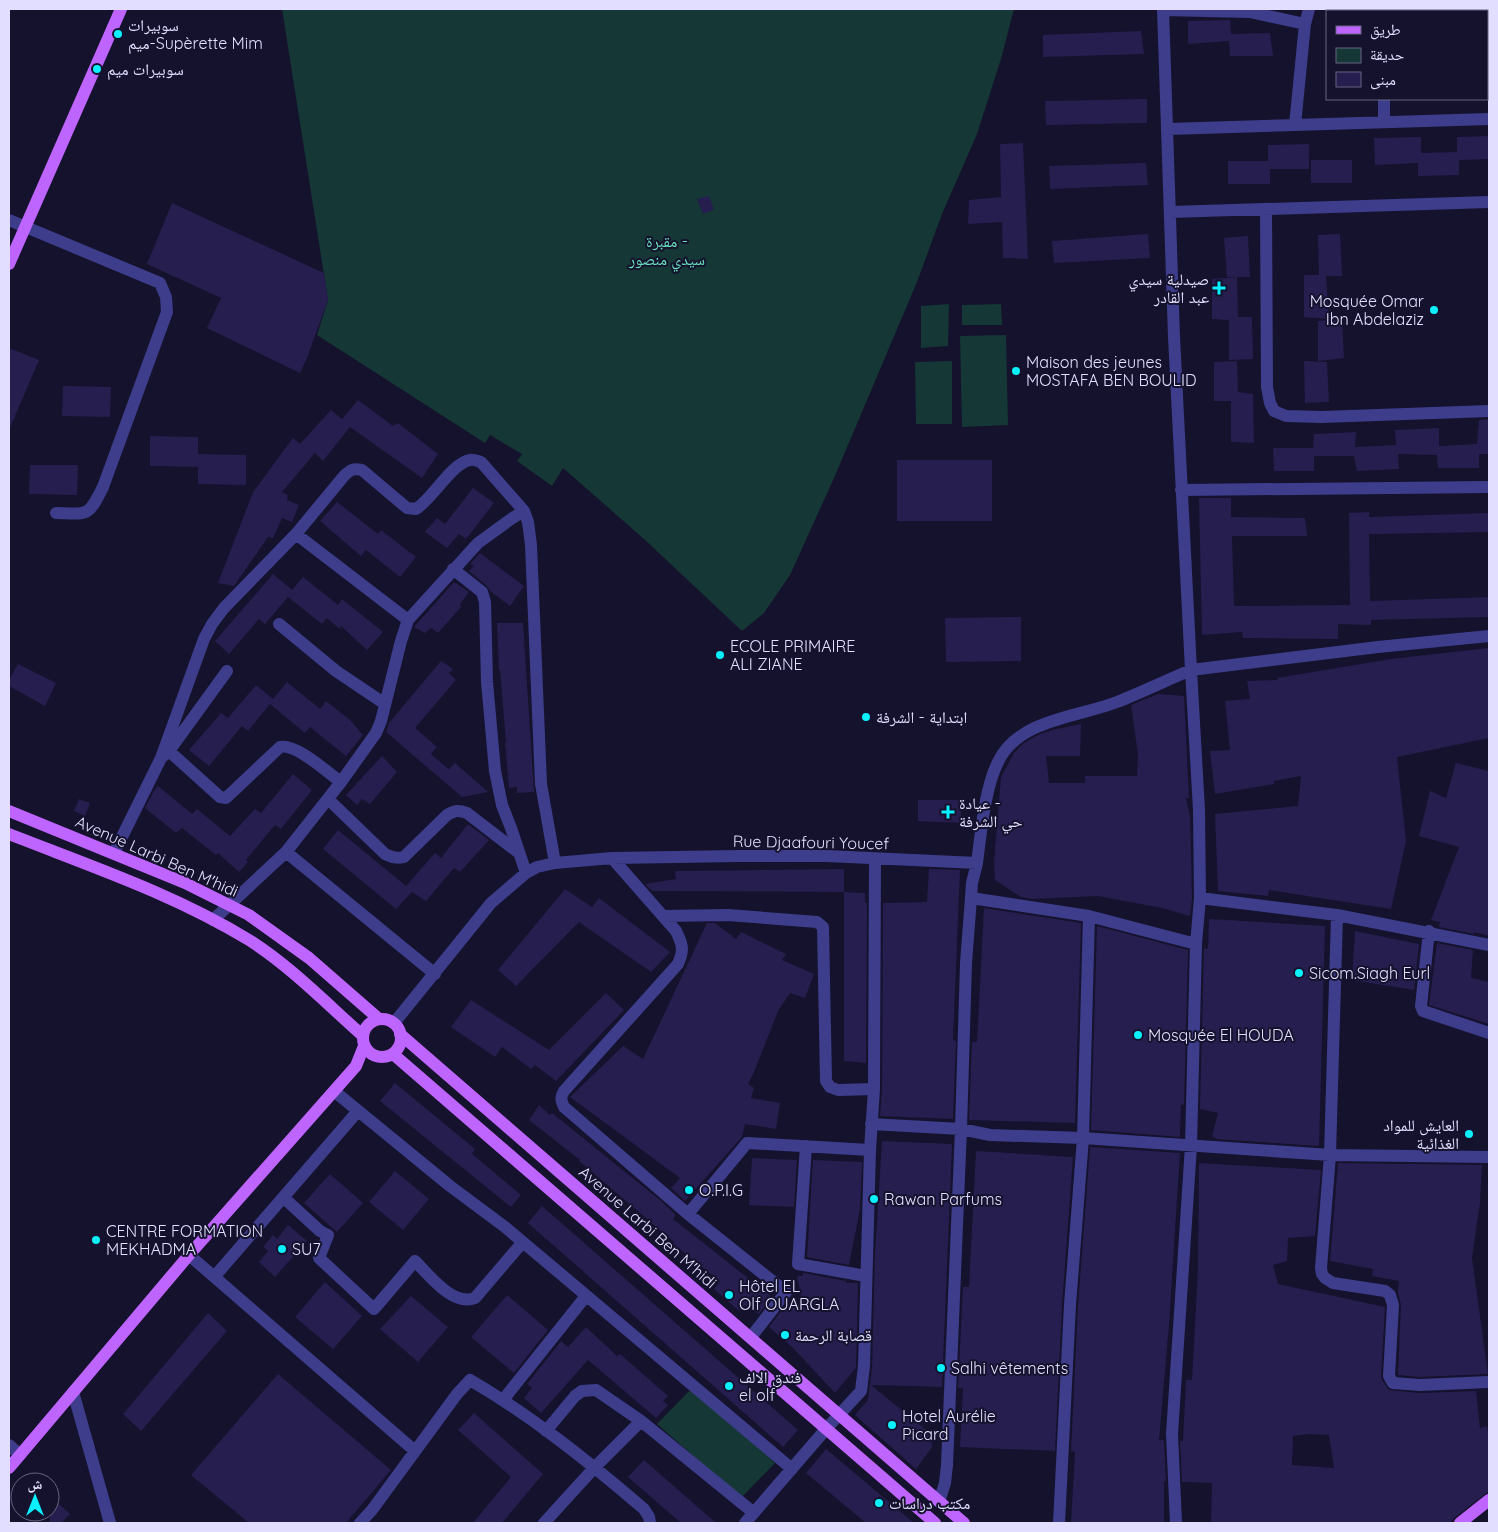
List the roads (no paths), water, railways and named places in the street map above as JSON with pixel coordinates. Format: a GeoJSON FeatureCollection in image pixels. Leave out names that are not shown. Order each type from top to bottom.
{"type":"FeatureCollection","features":[{"type":"Feature","properties":{"kind":"main road"},"geometry":{"type":"LineString","coordinates":[[9,264],[121,9]]}},
{"type":"Feature","properties":{"kind":"main road","name":"Avenue Larbi Ben M'hidi"},"geometry":{"type":"LineString","coordinates":[[9,811],[186,883],[249,915],[334,978],[379,1019]]}},
{"type":"Feature","properties":{"kind":"main road","name":"Avenue Larbi Ben M'hidi"},"geometry":{"type":"LineString","coordinates":[[9,834],[162,894],[249,940],[270,955],[363,1040]]}},
{"type":"Feature","properties":{"kind":"main road"},"geometry":{"type":"LineString","coordinates":[[9,1468],[190,1255],[356,1066],[368,1024],[379,1019],[386,1019],[397,1029],[400,1043],[390,1055],[356,1066]]}},
{"type":"Feature","properties":{"kind":"main road","name":"Avenue Larbi Ben M'hidi"},"geometry":{"type":"LineString","coordinates":[[397,1029],[964,1523]]}},
{"type":"Feature","properties":{"kind":"main road"},"geometry":{"type":"LineString","coordinates":[[363,1040],[369,1052],[374,1056],[390,1055],[935,1523]]}},
{"type":"Feature","properties":{"kind":"main road"},"geometry":{"type":"LineString","coordinates":[[1460,1523],[1489,1500]]}},
{"type":"Feature","properties":{"kind":"street"},"geometry":{"type":"LineString","coordinates":[[1176,1523],[1172,1434],[1191,1146],[1196,944],[1200,898],[1199,810],[1174,337],[1163,9],[1251,10],[1305,24]]}},
{"type":"Feature","properties":{"kind":"street"},"geometry":{"type":"LineString","coordinates":[[1295,124],[1308,9]]}},
{"type":"Feature","properties":{"kind":"street"},"geometry":{"type":"LineString","coordinates":[[1384,100],[1384,122]]}},
{"type":"Feature","properties":{"kind":"street"},"geometry":{"type":"LineString","coordinates":[[1168,129],[1489,120]]}},
{"type":"Feature","properties":{"kind":"street"},"geometry":{"type":"LineString","coordinates":[[1171,212],[1489,202]]}},
{"type":"Feature","properties":{"kind":"street"},"geometry":{"type":"LineString","coordinates":[[1266,209],[1267,387],[1270,403],[1274,411],[1286,416],[1322,417],[1489,411]]}},
{"type":"Feature","properties":{"kind":"street"},"geometry":{"type":"LineString","coordinates":[[9,220],[160,283],[166,297],[167,312],[103,487],[92,508],[86,512],[79,514],[56,514]]}},
{"type":"Feature","properties":{"kind":"street"},"geometry":{"type":"LineString","coordinates":[[114,853],[165,754],[204,639],[212,624],[224,608],[296,534],[349,470],[356,468],[362,470],[407,508],[416,509],[428,500],[458,465],[472,459],[481,462],[524,511],[528,522],[531,545],[541,784],[555,863]]}},
{"type":"Feature","properties":{"kind":"street"},"geometry":{"type":"LineString","coordinates":[[1181,490],[1489,487]]}},
{"type":"Feature","properties":{"kind":"street"},"geometry":{"type":"LineString","coordinates":[[213,920],[286,852],[342,782],[376,733],[381,721],[408,620],[478,543],[524,511]]}},
{"type":"Feature","properties":{"kind":"street"},"geometry":{"type":"LineString","coordinates":[[296,534],[408,620]]}},
{"type":"Feature","properties":{"kind":"street"},"geometry":{"type":"LineString","coordinates":[[453,569],[482,592],[485,602],[487,682],[495,771],[502,805],[526,873]]}},
{"type":"Feature","properties":{"kind":"street"},"geometry":{"type":"LineString","coordinates":[[279,624],[336,671],[385,704]]}},
{"type":"Feature","properties":{"kind":"street"},"geometry":{"type":"LineString","coordinates":[[939,1502],[945,1483],[947,1465],[962,1130],[966,963],[971,898],[992,778],[998,761],[1006,748],[1015,739],[1035,728],[1062,717],[1116,702],[1191,670],[1489,636]]}},
{"type":"Feature","properties":{"kind":"street"},"geometry":{"type":"LineString","coordinates":[[165,754],[228,670]]}},
{"type":"Feature","properties":{"kind":"street"},"geometry":{"type":"LineString","coordinates":[[165,754],[220,797],[226,798],[280,748],[286,746],[296,749],[342,782]]}},
{"type":"Feature","properties":{"kind":"street"},"geometry":{"type":"LineString","coordinates":[[328,799],[386,854],[392,857],[404,857],[447,815],[452,811],[458,810],[467,813],[519,853]]}},
{"type":"Feature","properties":{"kind":"street"},"geometry":{"type":"LineString","coordinates":[[286,852],[434,974]]}},
{"type":"Feature","properties":{"kind":"street","name":"Rue Djaafouri Youcef"},"geometry":{"type":"LineString","coordinates":[[397,1029],[434,974],[491,904],[526,873],[537,867],[555,863],[612,858],[827,856],[977,862]]}},
{"type":"Feature","properties":{"kind":"street"},"geometry":{"type":"LineString","coordinates":[[612,858],[676,931],[682,942],[683,952],[678,964],[561,1096],[564,1107],[688,1214],[786,1292],[751,1337]]}},
{"type":"Feature","properties":{"kind":"street"},"geometry":{"type":"LineString","coordinates":[[745,1523],[861,1391],[864,1366],[870,1150],[874,1089],[875,859]]}},
{"type":"Feature","properties":{"kind":"street"},"geometry":{"type":"LineString","coordinates":[[971,898],[1089,916],[1196,944]]}},
{"type":"Feature","properties":{"kind":"street"},"geometry":{"type":"LineString","coordinates":[[1200,898],[1337,915],[1489,945]]}},
{"type":"Feature","properties":{"kind":"street"},"geometry":{"type":"LineString","coordinates":[[663,916],[728,915],[816,922],[821,924],[823,927],[826,1081],[830,1087],[838,1090],[874,1089]]}},
{"type":"Feature","properties":{"kind":"street"},"geometry":{"type":"LineString","coordinates":[[1337,915],[1330,1155],[1322,1274],[1333,1283],[1385,1291],[1390,1294],[1393,1305],[1389,1376],[1390,1380],[1396,1384],[1420,1385],[1489,1382]]}},
{"type":"Feature","properties":{"kind":"street"},"geometry":{"type":"LineString","coordinates":[[1059,1523],[1070,1305],[1083,1138],[1089,916]]}},
{"type":"Feature","properties":{"kind":"street"},"geometry":{"type":"LineString","coordinates":[[1429,932],[1421,1006],[1423,1010],[1489,1033]]}},
{"type":"Feature","properties":{"kind":"street"},"geometry":{"type":"LineString","coordinates":[[334,1091],[386,1135],[522,1243],[792,1469]]}},
{"type":"Feature","properties":{"kind":"street"},"geometry":{"type":"LineString","coordinates":[[215,1276],[358,1110]]}},
{"type":"Feature","properties":{"kind":"street"},"geometry":{"type":"LineString","coordinates":[[871,1124],[962,1130],[990,1135],[1083,1138],[1330,1155],[1489,1157]]}},
{"type":"Feature","properties":{"kind":"street"},"geometry":{"type":"LineString","coordinates":[[688,1214],[747,1143],[870,1150]]}},
{"type":"Feature","properties":{"kind":"street"},"geometry":{"type":"LineString","coordinates":[[806,1146],[798,1264],[866,1276]]}},
{"type":"Feature","properties":{"kind":"street"},"geometry":{"type":"LineString","coordinates":[[284,1198],[328,1236],[319,1258],[374,1309],[415,1261],[453,1296],[464,1300],[475,1298],[522,1243]]}},
{"type":"Feature","properties":{"kind":"street"},"geometry":{"type":"LineString","coordinates":[[190,1255],[415,1451]]}},
{"type":"Feature","properties":{"kind":"street"},"geometry":{"type":"LineString","coordinates":[[503,1400],[586,1296]]}},
{"type":"Feature","properties":{"kind":"street"},"geometry":{"type":"LineString","coordinates":[[360,1523],[372,1510],[457,1394],[470,1380],[503,1400],[595,1467],[644,1509],[650,1523]]}},
{"type":"Feature","properties":{"kind":"street"},"geometry":{"type":"LineString","coordinates":[[546,1431],[575,1396],[582,1391],[596,1390],[641,1421],[754,1513]]}},
{"type":"Feature","properties":{"kind":"street"},"geometry":{"type":"LineString","coordinates":[[73,1392],[110,1523]]}},
{"type":"Feature","properties":{"kind":"street"},"geometry":{"type":"LineString","coordinates":[[544,1523],[595,1467],[641,1421]]}},
{"type":"Feature","properties":{"kind":"street"},"geometry":{"type":"LineString","coordinates":[[9,1445],[20,1455]]}},
{"type":"Feature","properties":{"kind":"place","name":"سوبيرات ميم-Supèrette Mim"},"geometry":{"type":"Point","coordinates":[118,34]}},
{"type":"Feature","properties":{"kind":"place","name":"سوبيرات ميم"},"geometry":{"type":"Point","coordinates":[97,69]}},
{"type":"Feature","properties":{"kind":"place","name":"صيدلية سيدي عبد القادر"},"geometry":{"type":"Point","coordinates":[1219,288]}},
{"type":"Feature","properties":{"kind":"place","name":"Mosquée Omar Ibn Abdelaziz"},"geometry":{"type":"Point","coordinates":[1434,310]}},
{"type":"Feature","properties":{"kind":"place","name":"Maison des jeunes MOSTAFA BEN BOULID"},"geometry":{"type":"Point","coordinates":[1016,371]}},
{"type":"Feature","properties":{"kind":"place","name":"ECOLE PRIMAIRE ALI ZIANE"},"geometry":{"type":"Point","coordinates":[720,655]}},
{"type":"Feature","properties":{"kind":"place","name":"ابتداية - الشرفة"},"geometry":{"type":"Point","coordinates":[866,717]}},
{"type":"Feature","properties":{"kind":"place","name":"عيادة - حي الشرفة"},"geometry":{"type":"Point","coordinates":[948,812]}},
{"type":"Feature","properties":{"kind":"place","name":"Sicom.Siagh Eurl"},"geometry":{"type":"Point","coordinates":[1299,973]}},
{"type":"Feature","properties":{"kind":"place","name":"Mosquée El HOUDA"},"geometry":{"type":"Point","coordinates":[1138,1035]}},
{"type":"Feature","properties":{"kind":"place","name":"العايش للمواد الغذائية"},"geometry":{"type":"Point","coordinates":[1469,1134]}},
{"type":"Feature","properties":{"kind":"place","name":"O.P.I.G"},"geometry":{"type":"Point","coordinates":[689,1190]}},
{"type":"Feature","properties":{"kind":"place","name":"Rawan Parfums"},"geometry":{"type":"Point","coordinates":[874,1199]}},
{"type":"Feature","properties":{"kind":"place","name":"CENTRE FORMATION MEKHADMA"},"geometry":{"type":"Point","coordinates":[96,1240]}},
{"type":"Feature","properties":{"kind":"place","name":"SU7"},"geometry":{"type":"Point","coordinates":[282,1249]}},
{"type":"Feature","properties":{"kind":"place","name":"Hôtel EL Olf OUARGLA"},"geometry":{"type":"Point","coordinates":[729,1295]}},
{"type":"Feature","properties":{"kind":"place","name":"قصابة الرحمة"},"geometry":{"type":"Point","coordinates":[785,1335]}},
{"type":"Feature","properties":{"kind":"place","name":"Salhi vêtements"},"geometry":{"type":"Point","coordinates":[941,1368]}},
{"type":"Feature","properties":{"kind":"place","name":"فندق الالف el olf"},"geometry":{"type":"Point","coordinates":[729,1386]}},
{"type":"Feature","properties":{"kind":"place","name":"Hotel Aurélie Picard"},"geometry":{"type":"Point","coordinates":[892,1425]}},
{"type":"Feature","properties":{"kind":"place","name":"مكتب دراسات"},"geometry":{"type":"Point","coordinates":[879,1503]}},
{"type":"Feature","properties":{"kind":"park label","name":"مقبرة - سيدي منصور"},"geometry":{"type":"Point","coordinates":[667,250]}}]}
